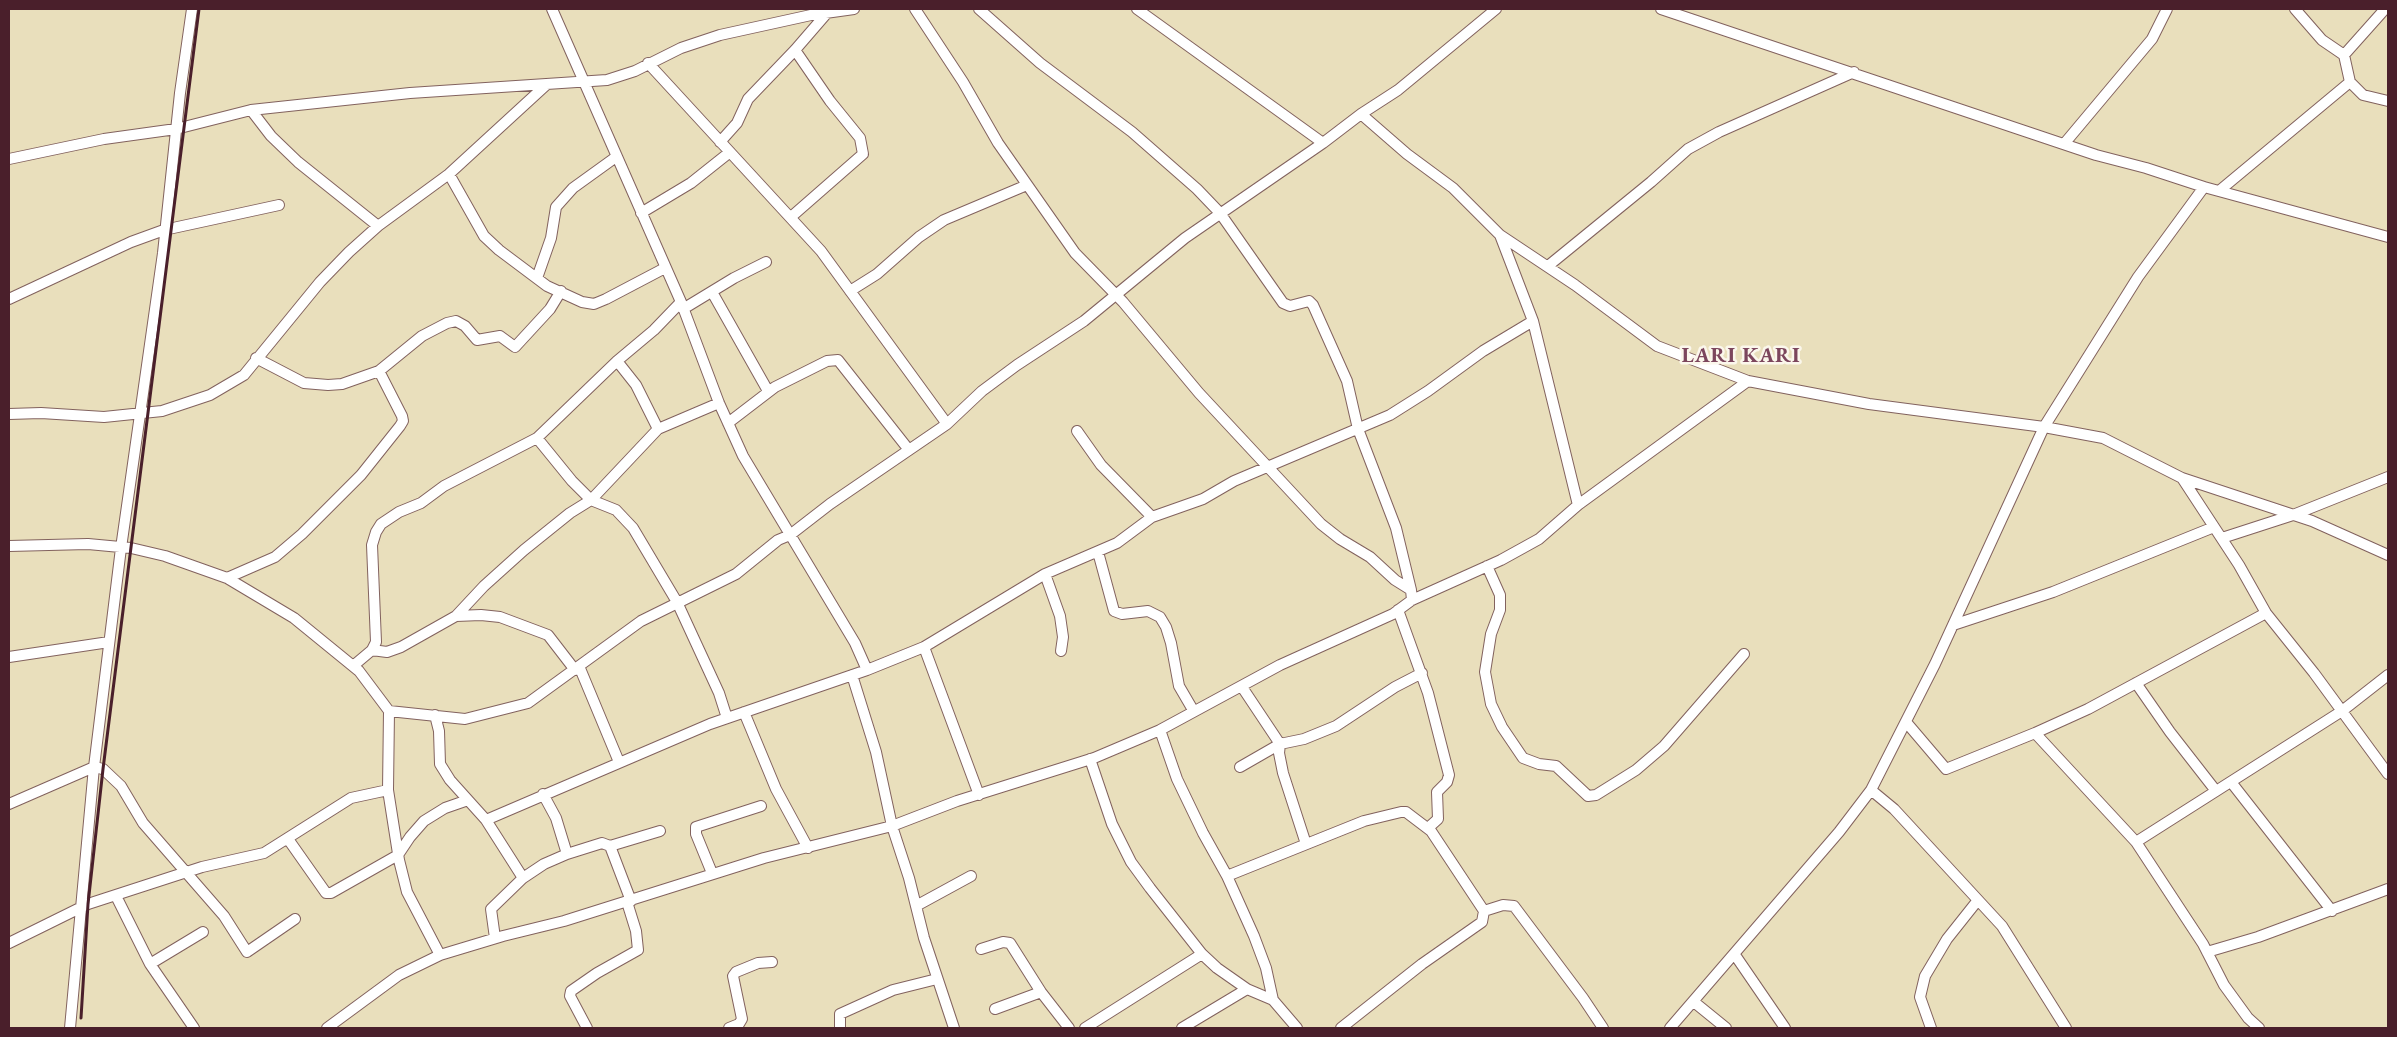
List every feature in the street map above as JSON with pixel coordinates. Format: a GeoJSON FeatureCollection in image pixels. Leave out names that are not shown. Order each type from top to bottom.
{"type":"FeatureCollection","features":[{"type":"Feature","properties":{"kind":"street"},"geometry":{"type":"LineString","coordinates":[[70,1028],[94,767],[121,548],[163,253],[176,129],[192,9]]}},
{"type":"Feature","properties":{"kind":"street"},"geometry":{"type":"LineString","coordinates":[[552,9],[682,306],[719,403],[743,456],[855,643],[867,670]]}},
{"type":"Feature","properties":{"kind":"street"},"geometry":{"type":"LineString","coordinates":[[9,160],[104,139],[176,129],[251,110],[410,92],[606,80],[635,71],[681,48],[720,36],[827,11],[854,9]]}},
{"type":"Feature","properties":{"kind":"street"},"geometry":{"type":"LineString","coordinates":[[915,9],[1027,185],[1075,253],[1149,331],[1199,393],[1320,524],[1340,539],[1370,557],[1412,595]]}},
{"type":"Feature","properties":{"kind":"street"},"geometry":{"type":"LineString","coordinates":[[980,9],[1040,63],[1132,132],[1197,190],[1220,213],[1283,303],[1290,306],[1309,301],[1313,305],[1346,381],[1358,429],[1396,528],[1412,595]]}},
{"type":"Feature","properties":{"kind":"street"},"geometry":{"type":"LineString","coordinates":[[1137,9],[1323,143]]}},
{"type":"Feature","properties":{"kind":"street"},"geometry":{"type":"LineString","coordinates":[[389,711],[465,719],[528,703],[641,621],[736,574],[778,540],[790,535],[830,504],[947,424],[982,392],[1017,365],[1084,321],[1114,295],[1220,213],[1323,143],[1360,114],[1398,90],[1496,9]]}},
{"type":"Feature","properties":{"kind":"street"},"geometry":{"type":"LineString","coordinates":[[1661,9],[1854,72],[2064,144],[2204,188],[2388,237]]}},
{"type":"Feature","properties":{"kind":"street"},"geometry":{"type":"LineString","coordinates":[[2064,144],[2152,39],[2166,9]]}},
{"type":"Feature","properties":{"kind":"street"},"geometry":{"type":"LineString","coordinates":[[2295,9],[2322,40],[2344,55],[2350,82],[2362,95],[2388,101]]}},
{"type":"Feature","properties":{"kind":"street"},"geometry":{"type":"LineString","coordinates":[[2344,55],[2385,9]]}},
{"type":"Feature","properties":{"kind":"street"},"geometry":{"type":"LineString","coordinates":[[720,142],[736,123],[748,99],[795,50],[827,11]]}},
{"type":"Feature","properties":{"kind":"street"},"geometry":{"type":"LineString","coordinates":[[791,217],[863,154],[860,138],[830,101],[795,50]]}},
{"type":"Feature","properties":{"kind":"street"},"geometry":{"type":"LineString","coordinates":[[648,63],[821,251],[947,424]]}},
{"type":"Feature","properties":{"kind":"street"},"geometry":{"type":"LineString","coordinates":[[1548,266],[1652,182],[1688,149],[1718,132],[1854,72]]}},
{"type":"Feature","properties":{"kind":"street"},"geometry":{"type":"LineString","coordinates":[[2219,191],[2350,82]]}},
{"type":"Feature","properties":{"kind":"street"},"geometry":{"type":"LineString","coordinates":[[9,414],[104,418],[162,411],[210,394],[244,375],[320,282],[378,226],[449,174],[546,85]]}},
{"type":"Feature","properties":{"kind":"street"},"geometry":{"type":"LineString","coordinates":[[251,110],[271,136],[298,162],[378,226]]}},
{"type":"Feature","properties":{"kind":"street"},"geometry":{"type":"LineString","coordinates":[[1360,114],[1407,154],[1453,188],[1500,235],[1548,266],[1657,346],[1748,381],[1869,404],[2044,426],[2103,438],[2182,478],[2293,515],[2388,555]]}},
{"type":"Feature","properties":{"kind":"street"},"geometry":{"type":"LineString","coordinates":[[641,213],[691,183],[730,152]]}},
{"type":"Feature","properties":{"kind":"street"},"geometry":{"type":"LineString","coordinates":[[537,278],[551,238],[556,208],[573,188],[616,157]]}},
{"type":"Feature","properties":{"kind":"street"},"geometry":{"type":"LineString","coordinates":[[449,174],[484,236],[499,250],[547,286],[582,302],[594,304],[665,268]]}},
{"type":"Feature","properties":{"kind":"street"},"geometry":{"type":"LineString","coordinates":[[850,291],[883,270],[919,237],[944,220],[1027,185]]}},
{"type":"Feature","properties":{"kind":"street"},"geometry":{"type":"LineString","coordinates":[[1670,1028],[1840,832],[1870,790],[1906,722],[1953,625],[2044,426],[2138,276],[2204,188]]}},
{"type":"Feature","properties":{"kind":"street"},"geometry":{"type":"LineString","coordinates":[[9,299],[131,242],[164,230],[280,205]]}},
{"type":"Feature","properties":{"kind":"street"},"geometry":{"type":"LineString","coordinates":[[1500,235],[1534,321],[1578,505]]}},
{"type":"Feature","properties":{"kind":"street"},"geometry":{"type":"LineString","coordinates":[[352,666],[372,650],[376,642],[372,545],[381,524],[421,503],[444,486],[537,438],[617,361],[682,306],[712,292],[766,262]]}},
{"type":"Feature","properties":{"kind":"street"},"geometry":{"type":"LineString","coordinates":[[256,358],[304,383],[342,384],[379,371],[422,336],[447,323],[456,321],[465,326],[477,340],[500,336],[515,347],[550,309],[561,292]]}},
{"type":"Feature","properties":{"kind":"street"},"geometry":{"type":"LineString","coordinates":[[712,292],[768,391]]}},
{"type":"Feature","properties":{"kind":"street"},"geometry":{"type":"LineString","coordinates":[[486,820],[543,794],[728,718],[867,670],[924,647],[1045,574],[1118,543],[1152,517],[1204,499],[1234,481],[1268,468],[1398,410],[1483,351],[1534,321]]}},
{"type":"Feature","properties":{"kind":"street"},"geometry":{"type":"LineString","coordinates":[[728,423],[768,391],[827,361],[838,360],[909,450]]}},
{"type":"Feature","properties":{"kind":"street"},"geometry":{"type":"LineString","coordinates":[[617,361],[636,385],[658,429]]}},
{"type":"Feature","properties":{"kind":"street"},"geometry":{"type":"LineString","coordinates":[[227,578],[275,557],[302,534],[361,475],[400,426],[403,421],[402,416],[379,371]]}},
{"type":"Feature","properties":{"kind":"street"},"geometry":{"type":"LineString","coordinates":[[327,1028],[399,975],[440,955],[495,938],[564,922],[712,873],[764,858],[892,826],[1090,759],[1160,730],[1193,710],[1242,687],[1280,666],[1393,614],[1412,595],[1487,566],[1539,539],[1578,505],[1748,381]]}},
{"type":"Feature","properties":{"kind":"street"},"geometry":{"type":"LineString","coordinates":[[372,650],[387,652],[402,646],[456,616],[484,586],[524,550],[570,513],[591,500],[658,429],[719,403]]}},
{"type":"Feature","properties":{"kind":"street"},"geometry":{"type":"LineString","coordinates":[[1077,431],[1101,465],[1152,517]]}},
{"type":"Feature","properties":{"kind":"street"},"geometry":{"type":"LineString","coordinates":[[537,438],[572,481],[591,500],[616,510],[634,528],[677,602],[719,693],[728,718]]}},
{"type":"Feature","properties":{"kind":"street"},"geometry":{"type":"LineString","coordinates":[[2222,538],[2293,515],[2388,477]]}},
{"type":"Feature","properties":{"kind":"street"},"geometry":{"type":"LineString","coordinates":[[2182,478],[2222,538],[2266,613],[2388,774]]}},
{"type":"Feature","properties":{"kind":"street"},"geometry":{"type":"LineString","coordinates":[[1953,625],[2053,592],[2214,527]]}},
{"type":"Feature","properties":{"kind":"street"},"geometry":{"type":"LineString","coordinates":[[9,546],[88,544],[121,548],[165,556],[227,578],[294,618],[359,671],[389,711],[388,790],[398,855],[407,892],[440,955]]}},
{"type":"Feature","properties":{"kind":"street"},"geometry":{"type":"LineString","coordinates":[[1098,552],[1114,611],[1122,614],[1148,611],[1160,617],[1166,627],[1171,643],[1179,686],[1193,710]]}},
{"type":"Feature","properties":{"kind":"street"},"geometry":{"type":"LineString","coordinates":[[1487,566],[1500,594],[1500,610],[1491,634],[1485,672],[1491,704],[1502,727],[1523,758],[1539,764],[1556,766],[1588,796],[1596,794],[1636,770],[1664,746],[1744,654]]}},
{"type":"Feature","properties":{"kind":"street"},"geometry":{"type":"LineString","coordinates":[[1045,574],[1060,616],[1063,637],[1060,651]]}},
{"type":"Feature","properties":{"kind":"street"},"geometry":{"type":"LineString","coordinates":[[1398,610],[1422,673],[1449,775],[1447,782],[1437,792],[1438,819],[1428,828]]}},
{"type":"Feature","properties":{"kind":"street"},"geometry":{"type":"LineString","coordinates":[[1906,722],[1946,769],[2088,709],[2266,613]]}},
{"type":"Feature","properties":{"kind":"street"},"geometry":{"type":"LineString","coordinates":[[456,616],[482,615],[500,617],[548,635],[577,668],[619,762]]}},
{"type":"Feature","properties":{"kind":"street"},"geometry":{"type":"LineString","coordinates":[[9,657],[109,642]]}},
{"type":"Feature","properties":{"kind":"street"},"geometry":{"type":"LineString","coordinates":[[924,647],[979,795]]}},
{"type":"Feature","properties":{"kind":"street"},"geometry":{"type":"LineString","coordinates":[[1240,767],[1280,744],[1304,739],[1336,726],[1422,673]]}},
{"type":"Feature","properties":{"kind":"street"},"geometry":{"type":"LineString","coordinates":[[852,675],[876,752],[892,826],[937,979],[954,1028]]}},
{"type":"Feature","properties":{"kind":"street"},"geometry":{"type":"LineString","coordinates":[[2136,842],[2342,711],[2388,675]]}},
{"type":"Feature","properties":{"kind":"street"},"geometry":{"type":"LineString","coordinates":[[2136,683],[2170,732],[2216,791]]}},
{"type":"Feature","properties":{"kind":"street"},"geometry":{"type":"LineString","coordinates":[[1242,687],[1280,744],[1279,753],[1283,773],[1306,844]]}},
{"type":"Feature","properties":{"kind":"street"},"geometry":{"type":"LineString","coordinates":[[744,712],[776,789],[808,848]]}},
{"type":"Feature","properties":{"kind":"street"},"geometry":{"type":"LineString","coordinates":[[435,715],[439,731],[440,764],[450,780],[486,820],[523,878]]}},
{"type":"Feature","properties":{"kind":"street"},"geometry":{"type":"LineString","coordinates":[[1160,730],[1177,779],[1203,833],[1227,876],[1254,936],[1266,968],[1273,1000]]}},
{"type":"Feature","properties":{"kind":"street"},"geometry":{"type":"LineString","coordinates":[[2035,733],[2136,842],[2207,952],[2224,984],[2248,1018],[2259,1028]]}},
{"type":"Feature","properties":{"kind":"street"},"geometry":{"type":"LineString","coordinates":[[1090,759],[1100,792],[1131,862],[1202,954],[1217,968],[1247,989],[1273,1000],[1298,1028]]}},
{"type":"Feature","properties":{"kind":"street"},"geometry":{"type":"LineString","coordinates":[[9,804],[94,767],[103,769],[121,786],[143,823],[224,916],[247,952],[295,919]]}},
{"type":"Feature","properties":{"kind":"street"},"geometry":{"type":"LineString","coordinates":[[2231,782],[2332,911]]}},
{"type":"Feature","properties":{"kind":"street"},"geometry":{"type":"LineString","coordinates":[[9,943],[80,906],[187,872],[264,853],[351,798],[388,790]]}},
{"type":"Feature","properties":{"kind":"street"},"geometry":{"type":"LineString","coordinates":[[1870,790],[1894,809],[2002,926],[2066,1028]]}},
{"type":"Feature","properties":{"kind":"street"},"geometry":{"type":"LineString","coordinates":[[543,794],[556,818],[566,854]]}},
{"type":"Feature","properties":{"kind":"street"},"geometry":{"type":"LineString","coordinates":[[288,839],[326,893],[331,893],[398,855],[424,821],[445,808],[468,800]]}},
{"type":"Feature","properties":{"kind":"street"},"geometry":{"type":"LineString","coordinates":[[712,873],[696,834],[696,827],[761,806]]}},
{"type":"Feature","properties":{"kind":"street"},"geometry":{"type":"LineString","coordinates":[[1227,876],[1364,821],[1401,812],[1406,812],[1428,828],[1484,911],[1482,922],[1422,964],[1341,1028]]}},
{"type":"Feature","properties":{"kind":"street"},"geometry":{"type":"LineString","coordinates":[[495,938],[491,909],[523,878],[544,864],[566,854],[602,844],[610,846],[660,830]]}},
{"type":"Feature","properties":{"kind":"street"},"geometry":{"type":"LineString","coordinates":[[587,1028],[570,996],[571,991],[597,973],[638,950],[629,901],[610,846]]}},
{"type":"Feature","properties":{"kind":"street"},"geometry":{"type":"LineString","coordinates":[[916,906],[971,876]]}},
{"type":"Feature","properties":{"kind":"street"},"geometry":{"type":"LineString","coordinates":[[2207,952],[2332,911],[2388,890]]}},
{"type":"Feature","properties":{"kind":"street"},"geometry":{"type":"LineString","coordinates":[[116,896],[150,964],[194,1028]]}},
{"type":"Feature","properties":{"kind":"street"},"geometry":{"type":"LineString","coordinates":[[1931,1028],[1920,997],[1925,976],[1947,939],[1978,900]]}},
{"type":"Feature","properties":{"kind":"street"},"geometry":{"type":"LineString","coordinates":[[1484,911],[1503,905],[1514,906],[1583,998],[1603,1028]]}},
{"type":"Feature","properties":{"kind":"street"},"geometry":{"type":"LineString","coordinates":[[150,964],[204,932]]}},
{"type":"Feature","properties":{"kind":"street"},"geometry":{"type":"LineString","coordinates":[[982,949],[1004,942],[1010,943],[1041,992],[1069,1028]]}},
{"type":"Feature","properties":{"kind":"street"},"geometry":{"type":"LineString","coordinates":[[1085,1028],[1202,954]]}},
{"type":"Feature","properties":{"kind":"street"},"geometry":{"type":"LineString","coordinates":[[1735,954],[1785,1028]]}},
{"type":"Feature","properties":{"kind":"street"},"geometry":{"type":"LineString","coordinates":[[729,1028],[739,1024],[742,1019],[733,976],[736,972],[758,963],[772,962]]}},
{"type":"Feature","properties":{"kind":"street"},"geometry":{"type":"LineString","coordinates":[[840,1028],[840,1014],[893,990],[937,979]]}},
{"type":"Feature","properties":{"kind":"street"},"geometry":{"type":"LineString","coordinates":[[1182,1028],[1247,989]]}},
{"type":"Feature","properties":{"kind":"street"},"geometry":{"type":"LineString","coordinates":[[995,1009],[1041,992]]}},
{"type":"Feature","properties":{"kind":"street"},"geometry":{"type":"LineString","coordinates":[[1694,1002],[1726,1028]]}},
{"type":"Feature","properties":{"kind":"railway"},"geometry":{"type":"LineString","coordinates":[[81,1018],[88,904],[103,769],[199,9]]}},
{"type":"Feature","properties":{"kind":"district","name":"LARI KARI"},"geometry":{"type":"Point","coordinates":[1741,356]}}]}
